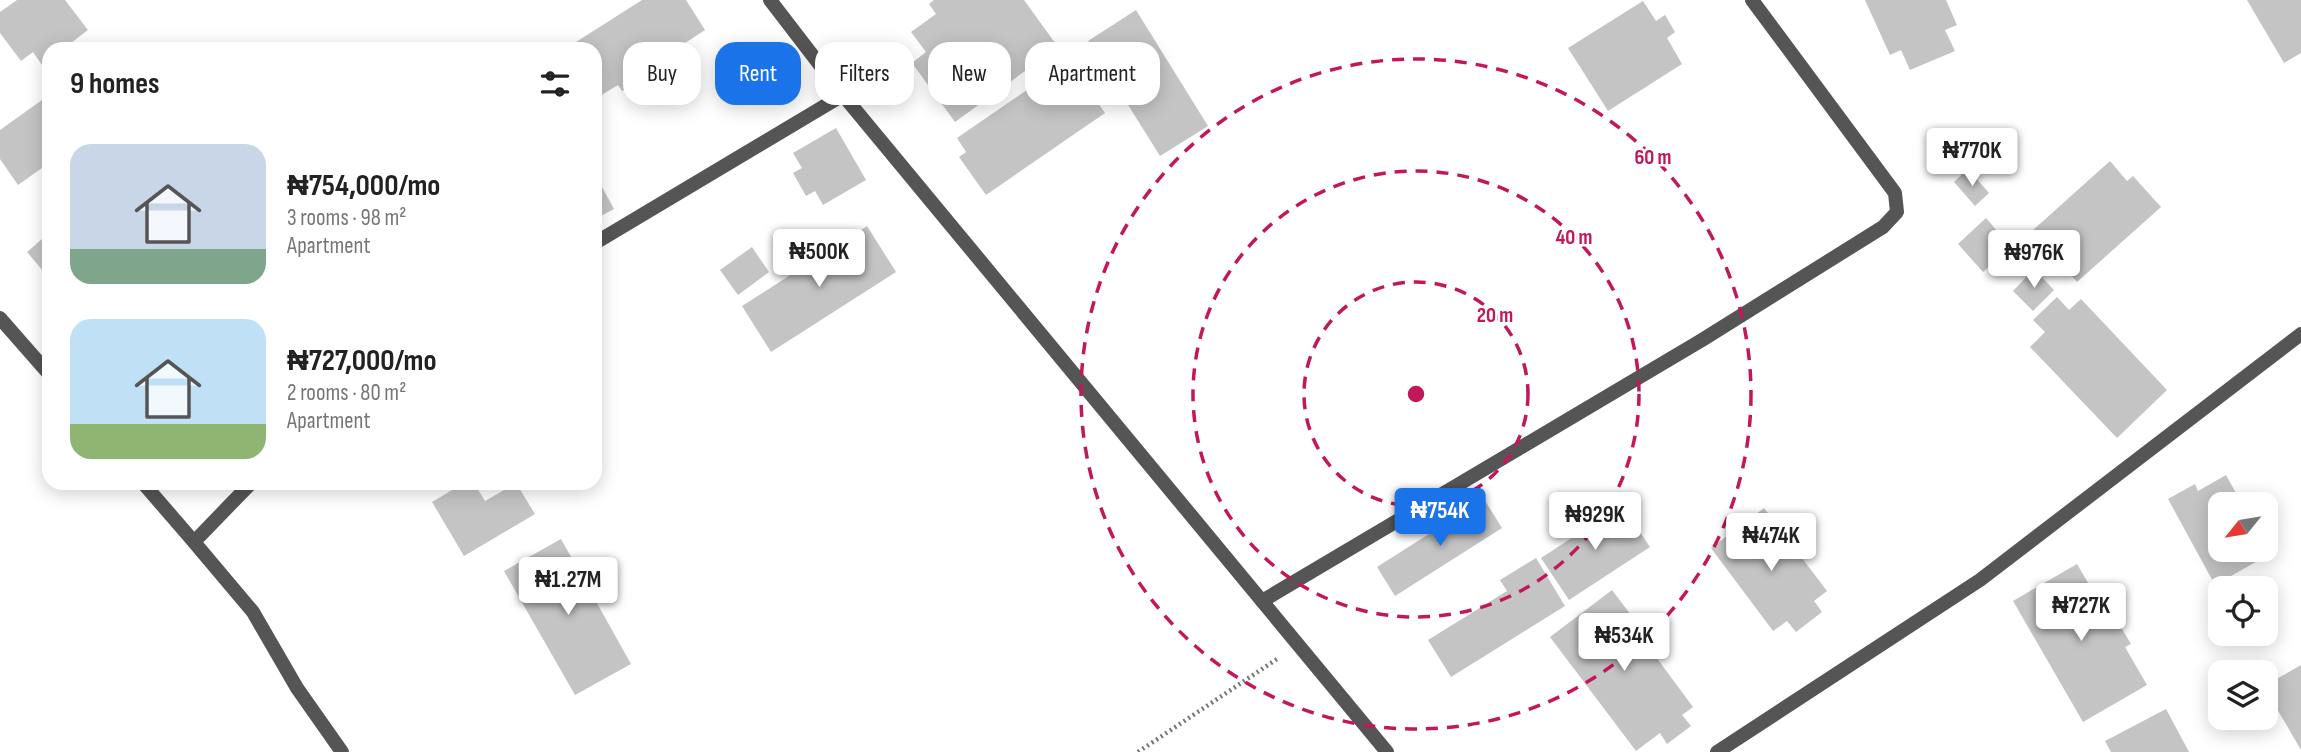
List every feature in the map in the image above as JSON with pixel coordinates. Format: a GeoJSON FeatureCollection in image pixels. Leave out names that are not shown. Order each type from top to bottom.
{"type":"FeatureCollection","features":[{"type":"Feature","properties":{"kind":"street"},"geometry":{"type":"LineString","coordinates":[[770,0],[815,59]]}},
{"type":"Feature","properties":{"kind":"street"},"geometry":{"type":"LineString","coordinates":[[1262,601],[1702,340],[1883,227],[1897,212],[1895,193],[1752,0]]}},
{"type":"Feature","properties":{"kind":"street"},"geometry":{"type":"LineString","coordinates":[[602,239],[825,105]]}},
{"type":"Feature","properties":{"kind":"street"},"geometry":{"type":"LineString","coordinates":[[850,105],[1387,752]]}},
{"type":"Feature","properties":{"kind":"street"},"geometry":{"type":"LineString","coordinates":[[0,318],[42,366]]}},
{"type":"Feature","properties":{"kind":"street"},"geometry":{"type":"LineString","coordinates":[[1717,752],[1980,580],[2301,334]]}},
{"type":"Feature","properties":{"kind":"street"},"geometry":{"type":"LineString","coordinates":[[149,490],[253,612],[297,688],[342,752]]}},
{"type":"Feature","properties":{"kind":"street"},"geometry":{"type":"LineString","coordinates":[[194,542],[244,490]]}},
{"type":"Feature","properties":{"kind":"path"},"geometry":{"type":"LineString","coordinates":[[1138,752],[1298,645]]}},
{"type":"Feature","properties":{"kind":"building"},"geometry":{"type":"Polygon","coordinates":[[[17,0],[65,0],[88,30],[72,42],[42,42],[42,65],[33,52],[21,61],[0,33],[0,12],[17,0]]]}},
{"type":"Feature","properties":{"kind":"building"},"geometry":{"type":"Polygon","coordinates":[[[642,0],[686,0],[705,30],[687,42],[623,42],[623,90],[618,85],[602,95],[602,42],[576,42],[642,0]]]}},
{"type":"Feature","properties":{"kind":"building"},"geometry":{"type":"Polygon","coordinates":[[[934,0],[1024,0],[1054,42],[1025,42],[1025,71],[1011,81],[1011,42],[928,42],[928,85],[914,66],[914,61],[926,52],[911,32],[936,14],[929,4],[934,0]]]}},
{"type":"Feature","properties":{"kind":"building"},"geometry":{"type":"Polygon","coordinates":[[[1865,0],[1946,0],[1957,25],[1945,30],[1955,51],[1910,70],[1901,50],[1890,55],[1865,0]]]}},
{"type":"Feature","properties":{"kind":"building"},"geometry":{"type":"Polygon","coordinates":[[[2247,0],[2301,0],[2301,53],[2284,63],[2247,0]]]}},
{"type":"Feature","properties":{"kind":"building"},"geometry":{"type":"Polygon","coordinates":[[[1643,1],[1656,21],[1665,15],[1675,32],[1667,38],[1682,64],[1608,111],[1568,48],[1643,1]]]}},
{"type":"Feature","properties":{"kind":"building"},"geometry":{"type":"Polygon","coordinates":[[[1136,10],[1156,42],[1089,42],[1136,10]]]}},
{"type":"Feature","properties":{"kind":"building"},"geometry":{"type":"Polygon","coordinates":[[[1160,49],[1208,126],[1160,156],[1128,105],[1160,105],[1160,49]]]}},
{"type":"Feature","properties":{"kind":"building"},"geometry":{"type":"Polygon","coordinates":[[[1025,91],[1025,105],[1099,105],[1105,113],[986,195],[959,157],[966,152],[957,138],[1005,105],[1011,105],[1011,101],[1025,91]]]}},
{"type":"Feature","properties":{"kind":"building"},"geometry":{"type":"Polygon","coordinates":[[[42,100],[42,168],[18,185],[0,159],[0,130],[42,100]]]}},
{"type":"Feature","properties":{"kind":"building"},"geometry":{"type":"Polygon","coordinates":[[[943,105],[978,105],[955,122],[943,105]]]}},
{"type":"Feature","properties":{"kind":"building"},"geometry":{"type":"Polygon","coordinates":[[[836,128],[866,180],[823,205],[815,191],[806,196],[793,173],[802,168],[793,153],[836,128]]]}},
{"type":"Feature","properties":{"kind":"building"},"geometry":{"type":"Polygon","coordinates":[[[2110,161],[2127,181],[2133,176],[2161,207],[2077,282],[2032,231],[2110,161]]]}},
{"type":"Feature","properties":{"kind":"building"},"geometry":{"type":"Polygon","coordinates":[[[1968,169],[1989,193],[1975,206],[1954,182],[1968,169]]]}},
{"type":"Feature","properties":{"kind":"building"},"geometry":{"type":"Polygon","coordinates":[[[602,187],[614,209],[602,215],[602,187]]]}},
{"type":"Feature","properties":{"kind":"building"},"geometry":{"type":"Polygon","coordinates":[[[1986,218],[2011,247],[1983,272],[1958,244],[1986,218]]]}},
{"type":"Feature","properties":{"kind":"building"},"geometry":{"type":"Polygon","coordinates":[[[867,226],[896,272],[771,352],[742,306],[867,226]]]}},
{"type":"Feature","properties":{"kind":"building"},"geometry":{"type":"Polygon","coordinates":[[[42,239],[42,270],[27,252],[42,239]]]}},
{"type":"Feature","properties":{"kind":"building"},"geometry":{"type":"Polygon","coordinates":[[[752,247],[769,272],[738,295],[720,270],[752,247]]]}},
{"type":"Feature","properties":{"kind":"building"},"geometry":{"type":"Polygon","coordinates":[[[2034,269],[2054,290],[2033,311],[2013,291],[2034,269]]]}},
{"type":"Feature","properties":{"kind":"building"},"geometry":{"type":"Polygon","coordinates":[[[2057,297],[2069,310],[2081,299],[2167,390],[2117,438],[2030,347],[2045,332],[2033,320],[2057,297]]]}},
{"type":"Feature","properties":{"kind":"building"},"geometry":{"type":"Polygon","coordinates":[[[2226,475],[2235,492],[2208,492],[2208,562],[2256,562],[2231,576],[2210,576],[2168,499],[2195,484],[2198,491],[2226,475]]]}},
{"type":"Feature","properties":{"kind":"building"},"geometry":{"type":"Polygon","coordinates":[[[452,490],[478,490],[485,501],[504,490],[520,490],[535,514],[464,556],[432,502],[452,490]]]}},
{"type":"Feature","properties":{"kind":"building"},"geometry":{"type":"Polygon","coordinates":[[[1484,499],[1502,528],[1395,596],[1377,567],[1484,499]]]}},
{"type":"Feature","properties":{"kind":"building"},"geometry":{"type":"Polygon","coordinates":[[[1622,505],[1650,547],[1569,600],[1541,558],[1622,505]]]}},
{"type":"Feature","properties":{"kind":"building"},"geometry":{"type":"Polygon","coordinates":[[[1764,508],[1827,591],[1814,601],[1822,612],[1796,632],[1787,621],[1773,631],[1711,548],[1764,508]]]}},
{"type":"Feature","properties":{"kind":"building"},"geometry":{"type":"Polygon","coordinates":[[[561,539],[631,664],[575,695],[504,571],[561,539]]]}},
{"type":"Feature","properties":{"kind":"building"},"geometry":{"type":"Polygon","coordinates":[[[1536,558],[1565,606],[1451,677],[1428,640],[1507,591],[1500,580],[1536,558]]]}},
{"type":"Feature","properties":{"kind":"building"},"geometry":{"type":"Polygon","coordinates":[[[2077,564],[2104,610],[2109,607],[2131,644],[2125,647],[2147,685],[2083,722],[2013,601],[2077,564]]]}},
{"type":"Feature","properties":{"kind":"building"},"geometry":{"type":"Polygon","coordinates":[[[1612,590],[1640,627],[1636,630],[1693,707],[1682,715],[1691,726],[1667,744],[1660,733],[1636,751],[1550,637],[1612,590]]]}},
{"type":"Feature","properties":{"kind":"building"},"geometry":{"type":"Polygon","coordinates":[[[2301,665],[2301,750],[2278,711],[2278,678],[2301,665]]]}},
{"type":"Feature","properties":{"kind":"building"},"geometry":{"type":"Polygon","coordinates":[[[2166,709],[2189,752],[2111,752],[2105,741],[2166,709]]]}}]}
